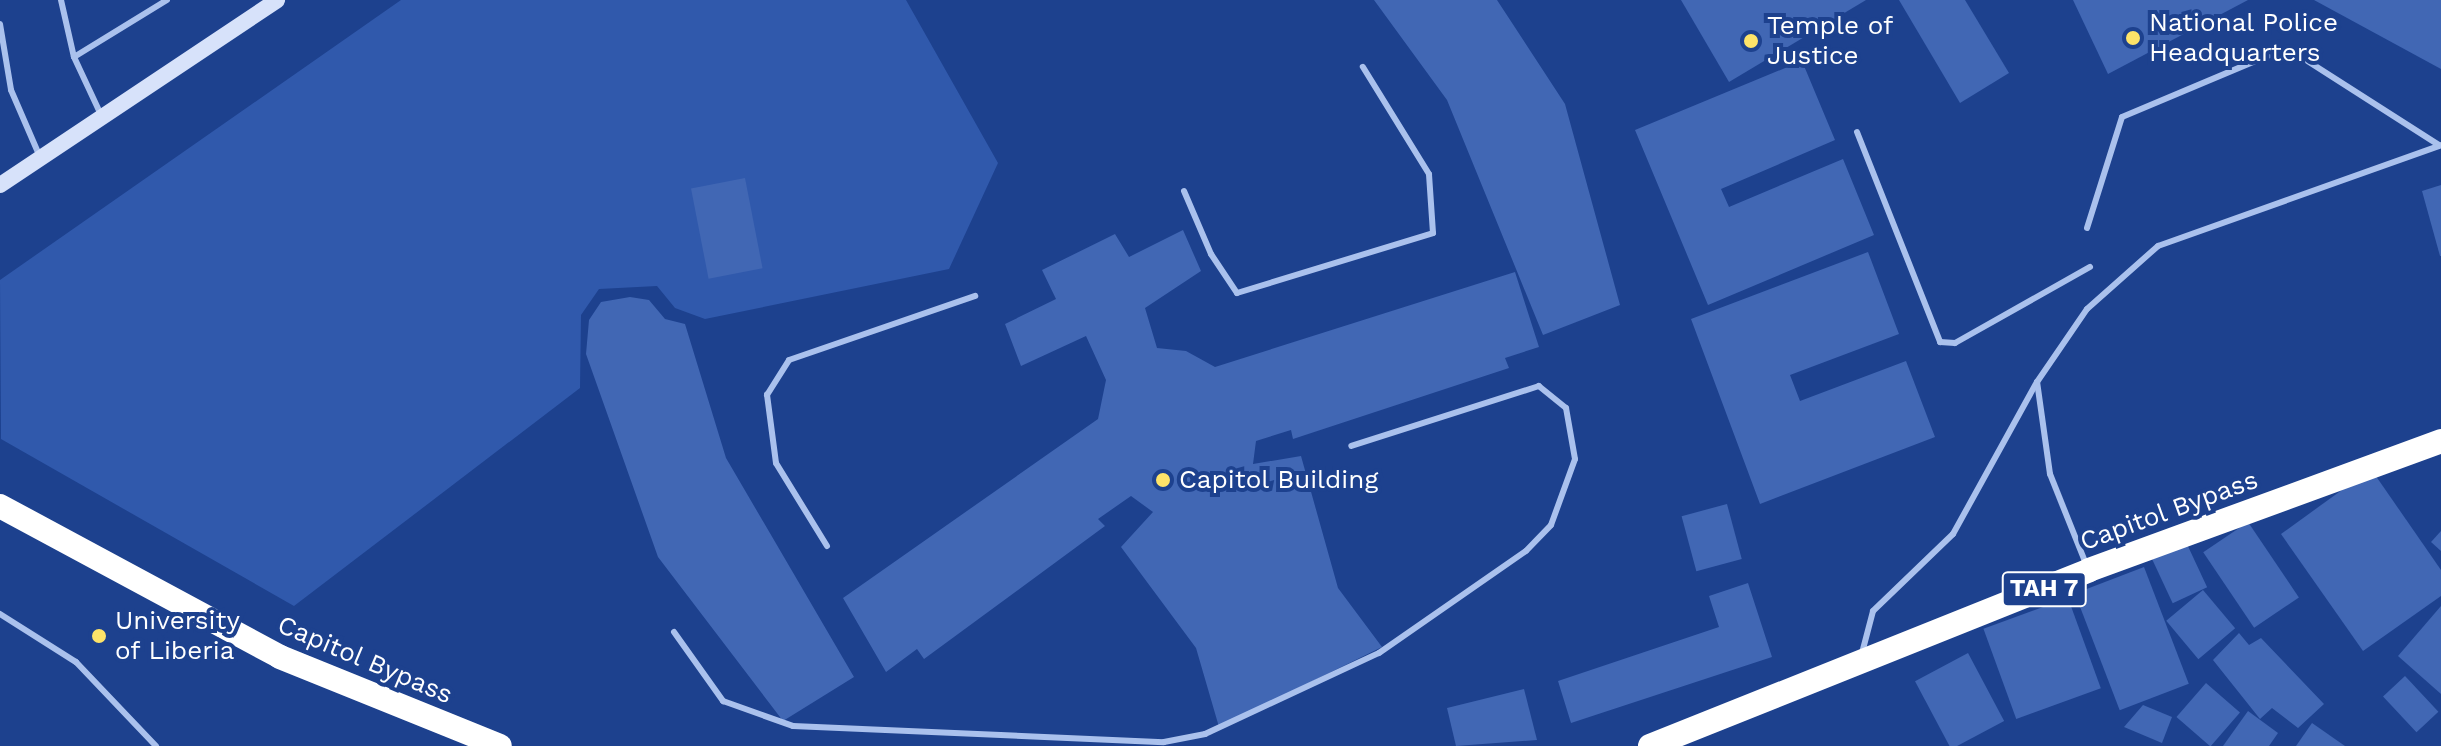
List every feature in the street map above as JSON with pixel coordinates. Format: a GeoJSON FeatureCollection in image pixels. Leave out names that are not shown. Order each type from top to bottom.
{"type":"FeatureCollection","features":[{"type":"Feature","properties":{"kind":"highway","name":"Capitol Bypass"},"geometry":{"type":"LineString","coordinates":[[1650,746],[2089,570],[2441,441]]}},
{"type":"Feature","properties":{"kind":"highway","name":"Capitol Bypass"},"geometry":{"type":"LineString","coordinates":[[0,506],[280,657],[500,746]]}},
{"type":"Feature","properties":{"kind":"main road"},"geometry":{"type":"LineString","coordinates":[[0,185],[277,0]]}},
{"type":"Feature","properties":{"kind":"lane"},"geometry":{"type":"LineString","coordinates":[[61,0],[74,57],[102,118]]}},
{"type":"Feature","properties":{"kind":"lane"},"geometry":{"type":"LineString","coordinates":[[74,57],[167,0]]}},
{"type":"Feature","properties":{"kind":"lane"},"geometry":{"type":"LineString","coordinates":[[0,24],[11,90],[40,157]]}},
{"type":"Feature","properties":{"kind":"lane"},"geometry":{"type":"LineString","coordinates":[[2087,228],[2122,117],[2279,51],[2295,53],[2440,145]]}},
{"type":"Feature","properties":{"kind":"lane"},"geometry":{"type":"LineString","coordinates":[[1184,191],[1211,254],[1237,293],[1433,233],[1429,174],[1363,67]]}},
{"type":"Feature","properties":{"kind":"lane"},"geometry":{"type":"LineString","coordinates":[[1857,132],[1940,342],[1955,343],[2090,267]]}},
{"type":"Feature","properties":{"kind":"lane"},"geometry":{"type":"LineString","coordinates":[[1861,663],[1873,611],[1953,534],[2037,382],[2087,309],[2158,246],[2440,145]]}},
{"type":"Feature","properties":{"kind":"lane"},"geometry":{"type":"LineString","coordinates":[[827,546],[776,463],[767,395],[789,360],[975,296]]}},
{"type":"Feature","properties":{"kind":"lane"},"geometry":{"type":"LineString","coordinates":[[2037,382],[2053,486],[2089,570]]}},
{"type":"Feature","properties":{"kind":"lane"},"geometry":{"type":"LineString","coordinates":[[674,632],[723,701],[793,726],[1164,742],[1205,734],[1379,653],[1526,551],[1551,525],[1575,459],[1566,408],[1539,386],[1351,446]]}},
{"type":"Feature","properties":{"kind":"lane"},"geometry":{"type":"LineString","coordinates":[[0,614],[76,662],[156,746]]}},
{"type":"Feature","properties":{"kind":"shaded area"},"geometry":{"type":"Polygon","coordinates":[[[401,0],[906,0],[998,163],[949,269],[705,319],[675,308],[657,286],[599,289],[581,315],[580,388],[294,606],[1,439],[0,280],[401,0]]]}},
{"type":"Feature","properties":{"kind":"building"},"geometry":{"type":"Polygon","coordinates":[[[1374,0],[1497,0],[1565,104],[1620,305],[1543,335],[1447,100],[1374,0]]]}},
{"type":"Feature","properties":{"kind":"building","name":"Temple of Justice"},"geometry":{"type":"Polygon","coordinates":[[[1681,0],[1866,0],[1729,82],[1681,0]]]}},
{"type":"Feature","properties":{"kind":"building","name":"Temple of Justice"},"geometry":{"type":"Polygon","coordinates":[[[1899,0],[1965,0],[2009,73],[1960,103],[1899,0]]]}},
{"type":"Feature","properties":{"kind":"building","name":"National Police Headquarters"},"geometry":{"type":"Polygon","coordinates":[[[2073,0],[2248,0],[2108,74],[2073,0]]]}},
{"type":"Feature","properties":{"kind":"building","name":"National Police Headquarters"},"geometry":{"type":"Polygon","coordinates":[[[2314,0],[2441,0],[2441,69],[2314,0]]]}},
{"type":"Feature","properties":{"kind":"building"},"geometry":{"type":"Polygon","coordinates":[[[1802,61],[1835,140],[1721,189],[1729,207],[1843,159],[1874,235],[1708,305],[1635,130],[1802,61]]]}},
{"type":"Feature","properties":{"kind":"building"},"geometry":{"type":"Polygon","coordinates":[[[745,178],[763,268],[709,279],[691,188],[745,178]]]}},
{"type":"Feature","properties":{"kind":"building"},"geometry":{"type":"Polygon","coordinates":[[[2441,185],[2441,256],[2440,256],[2422,191],[2441,185]]]}},
{"type":"Feature","properties":{"kind":"building","name":"Capitol Building"},"geometry":{"type":"Polygon","coordinates":[[[1183,230],[1201,271],[1145,308],[1157,348],[1186,351],[1215,367],[1515,272],[1539,347],[1505,358],[1509,368],[1293,439],[1291,430],[1256,441],[1253,464],[1301,456],[1338,588],[1382,647],[1219,727],[1196,648],[1121,547],[1153,512],[1131,496],[1098,519],[1105,526],[924,659],[917,649],[886,672],[843,598],[1098,419],[1106,380],[1086,336],[1021,366],[1005,324],[1056,299],[1042,270],[1115,234],[1129,257],[1183,230]]]}},
{"type":"Feature","properties":{"kind":"building"},"geometry":{"type":"Polygon","coordinates":[[[1868,252],[1899,334],[1790,375],[1800,401],[1906,361],[1935,437],[1760,504],[1691,319],[1868,252]]]}},
{"type":"Feature","properties":{"kind":"building"},"geometry":{"type":"Polygon","coordinates":[[[630,297],[649,300],[665,319],[685,324],[726,458],[854,677],[783,721],[658,557],[586,354],[589,320],[601,302],[630,297]]]}},
{"type":"Feature","properties":{"kind":"building"},"geometry":{"type":"Polygon","coordinates":[[[2371,469],[2441,570],[2441,596],[2363,651],[2281,534],[2371,469]]]}},
{"type":"Feature","properties":{"kind":"building"},"geometry":{"type":"Polygon","coordinates":[[[1727,504],[1742,559],[1696,571],[1682,516],[1727,504]]]}},
{"type":"Feature","properties":{"kind":"building"},"geometry":{"type":"Polygon","coordinates":[[[2248,522],[2299,597],[2254,628],[2203,552],[2248,522]]]}},
{"type":"Feature","properties":{"kind":"building"},"geometry":{"type":"Polygon","coordinates":[[[2441,531],[2441,551],[2431,542],[2441,531]]]}},
{"type":"Feature","properties":{"kind":"building"},"geometry":{"type":"Polygon","coordinates":[[[2186,542],[2207,587],[2173,603],[2152,558],[2186,542]]]}},
{"type":"Feature","properties":{"kind":"building"},"geometry":{"type":"Polygon","coordinates":[[[2144,567],[2189,684],[2120,710],[2075,594],[2144,567]]]}},
{"type":"Feature","properties":{"kind":"building"},"geometry":{"type":"Polygon","coordinates":[[[1748,583],[1772,657],[1571,723],[1558,681],[1719,627],[1709,596],[1748,583]]]}},
{"type":"Feature","properties":{"kind":"building"},"geometry":{"type":"Polygon","coordinates":[[[2203,590],[2235,628],[2198,659],[2166,621],[2203,590]]]}},
{"type":"Feature","properties":{"kind":"building"},"geometry":{"type":"Polygon","coordinates":[[[2068,598],[2101,688],[2016,719],[1983,629],[2068,598]]]}},
{"type":"Feature","properties":{"kind":"building"},"geometry":{"type":"Polygon","coordinates":[[[2441,606],[2441,694],[2398,656],[2441,606]]]}},
{"type":"Feature","properties":{"kind":"building"},"geometry":{"type":"Polygon","coordinates":[[[2239,633],[2249,645],[2261,638],[2324,704],[2298,728],[2272,708],[2260,719],[2213,660],[2239,633]]]}},
{"type":"Feature","properties":{"kind":"building"},"geometry":{"type":"Polygon","coordinates":[[[1968,653],[2004,721],[1957,746],[1949,746],[1915,681],[1968,653]]]}},
{"type":"Feature","properties":{"kind":"building"},"geometry":{"type":"Polygon","coordinates":[[[2405,676],[2438,712],[2416,732],[2383,696],[2405,676]]]}},
{"type":"Feature","properties":{"kind":"building"},"geometry":{"type":"Polygon","coordinates":[[[2206,683],[2240,713],[2211,746],[2176,717],[2206,683]]]}},
{"type":"Feature","properties":{"kind":"building"},"geometry":{"type":"Polygon","coordinates":[[[1524,689],[1537,740],[1456,746],[1447,708],[1524,689]]]}},
{"type":"Feature","properties":{"kind":"building"},"geometry":{"type":"Polygon","coordinates":[[[2143,705],[2172,717],[2162,743],[2124,727],[2143,705]]]}},
{"type":"Feature","properties":{"kind":"building"},"geometry":{"type":"Polygon","coordinates":[[[2248,711],[2278,733],[2269,746],[2223,746],[2248,711]]]}},
{"type":"Feature","properties":{"kind":"building"},"geometry":{"type":"Polygon","coordinates":[[[2312,723],[2345,746],[2296,746],[2312,723]]]}},
{"type":"Feature","properties":{"kind":"place","name":"National Police Headquarters"},"geometry":{"type":"Point","coordinates":[2133,38]}},
{"type":"Feature","properties":{"kind":"place","name":"Temple of Justice"},"geometry":{"type":"Point","coordinates":[1751,41]}},
{"type":"Feature","properties":{"kind":"place","name":"Capitol Building"},"geometry":{"type":"Point","coordinates":[1163,480]}},
{"type":"Feature","properties":{"kind":"place","name":"University of Liberia"},"geometry":{"type":"Point","coordinates":[99,636]}}]}
